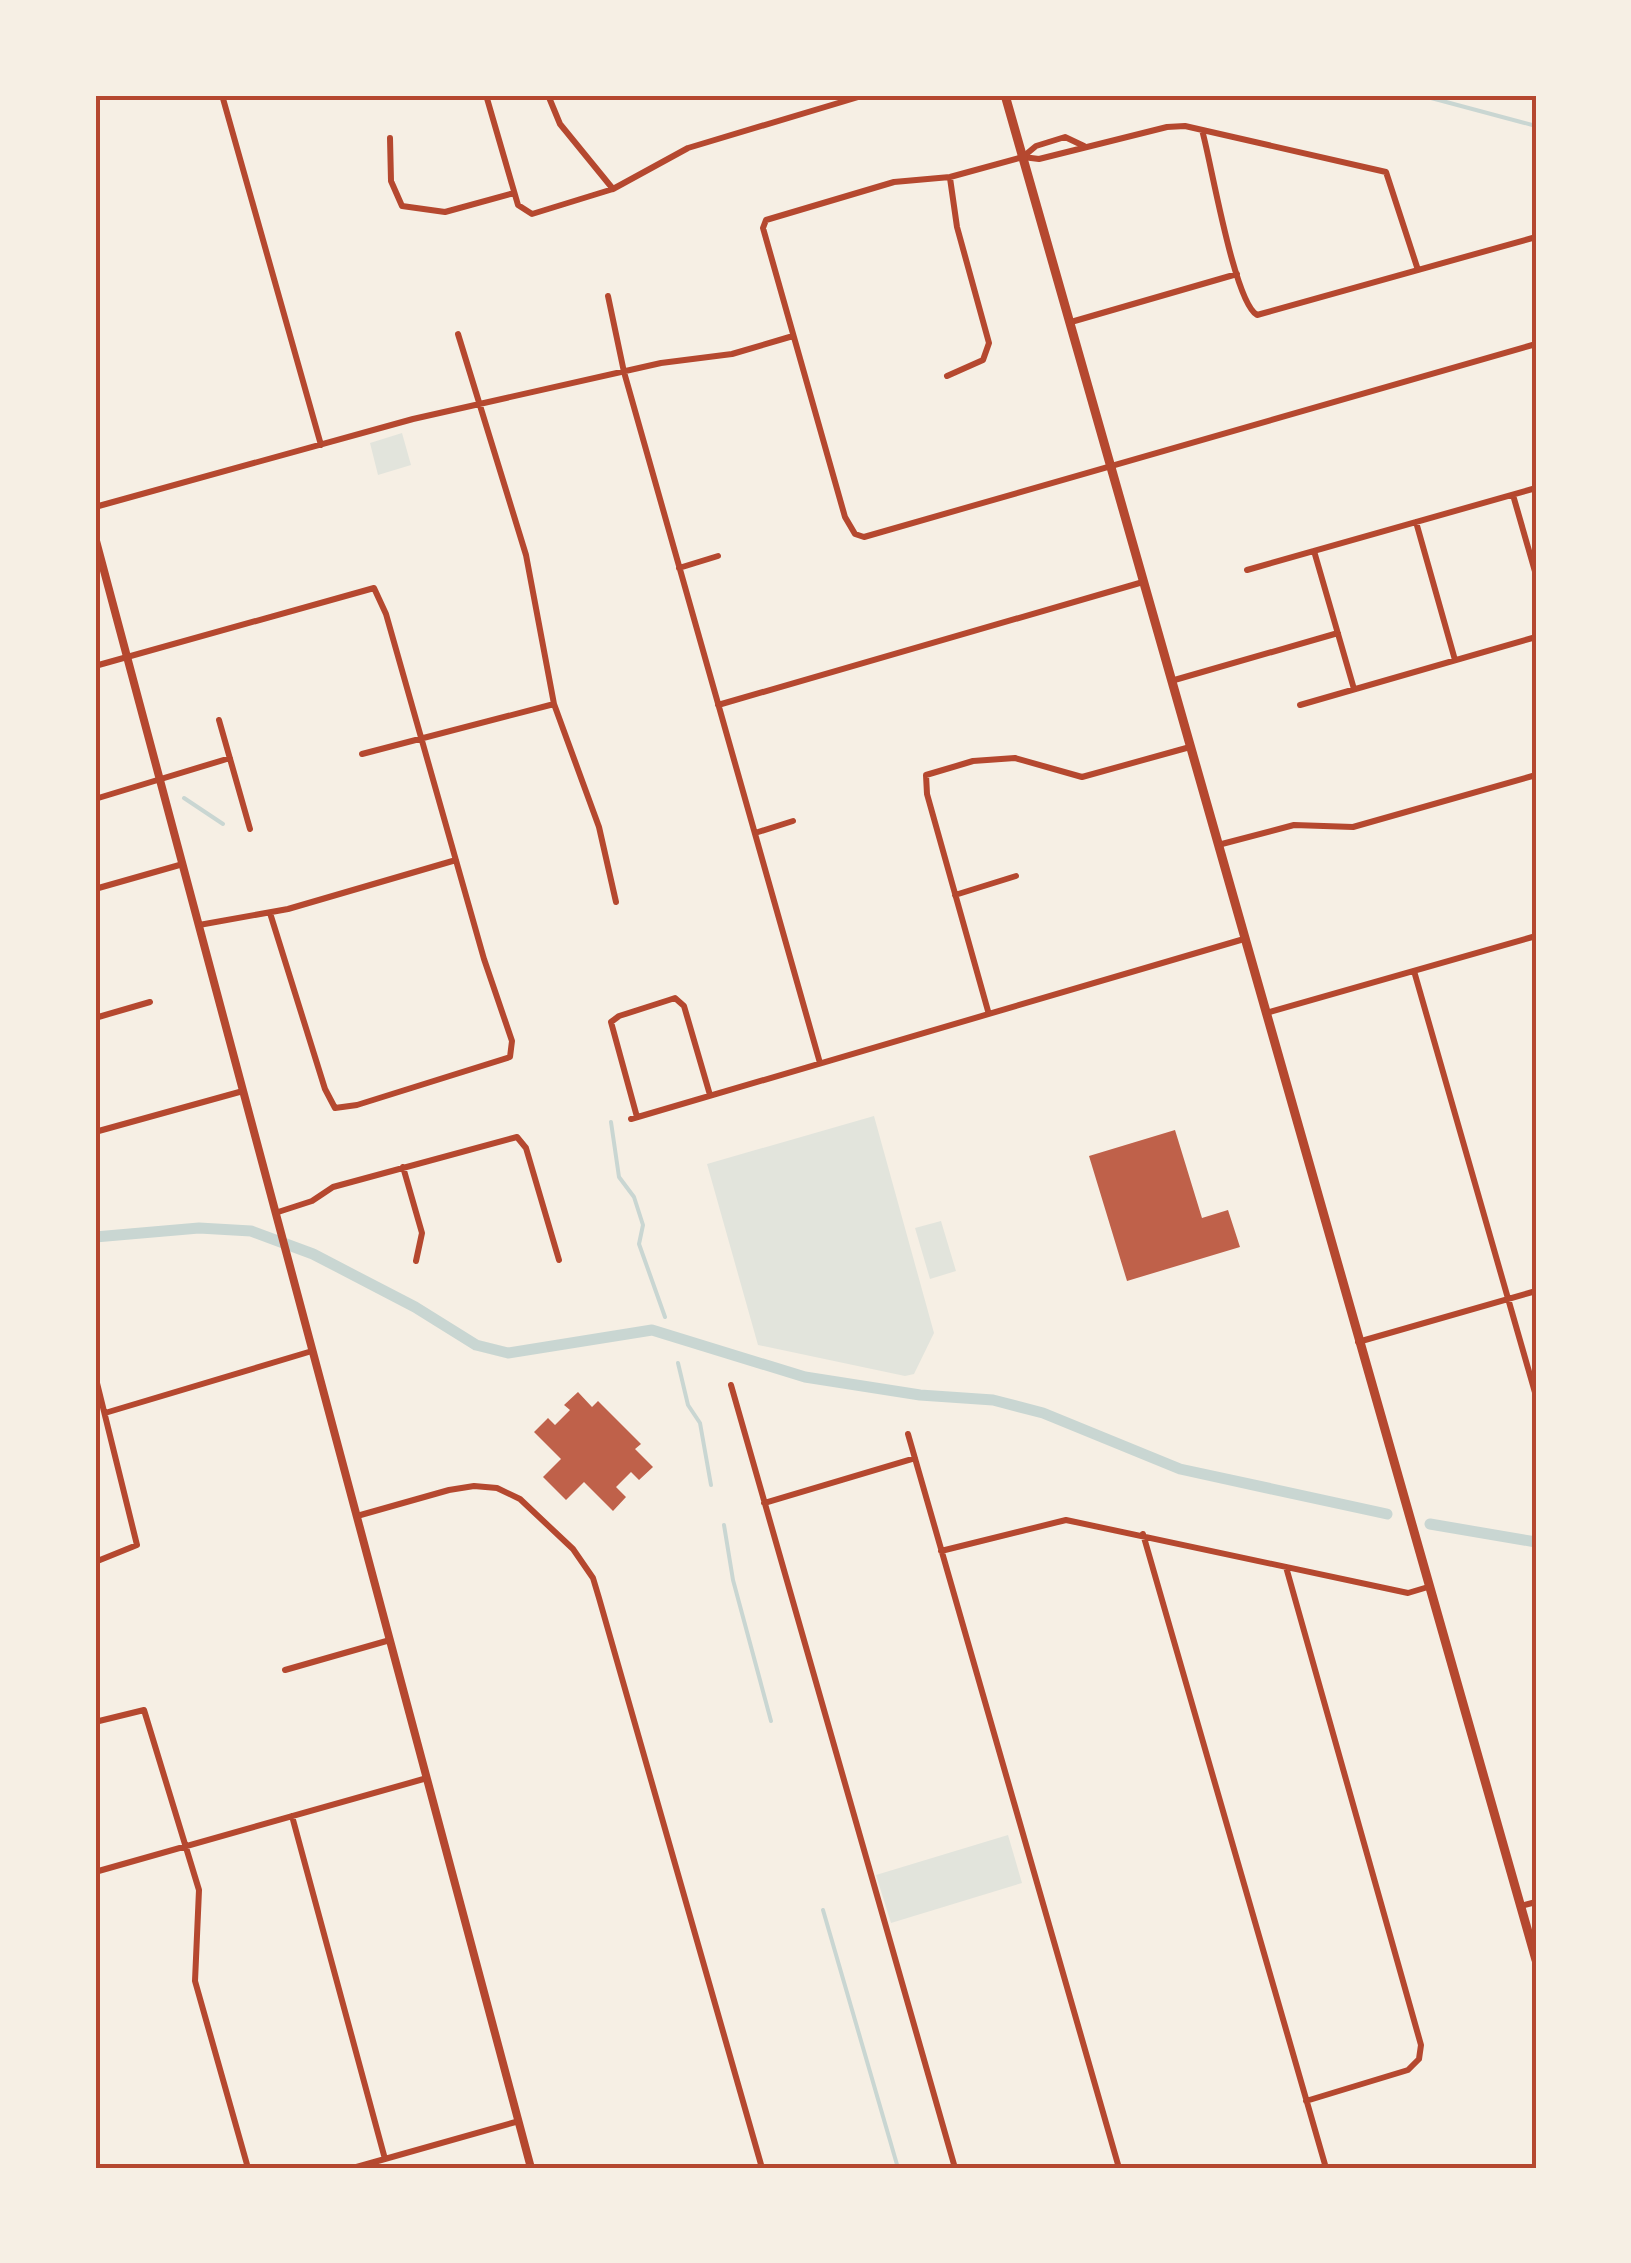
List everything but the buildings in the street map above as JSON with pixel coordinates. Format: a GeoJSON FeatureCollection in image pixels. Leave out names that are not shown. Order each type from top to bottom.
{"type":"FeatureCollection","features":[{"type":"Feature","properties":{"kind":"main road"},"geometry":{"type":"LineString","coordinates":[[1005,95],[1357,1343],[1536,1960]]}},
{"type":"Feature","properties":{"kind":"street"},"geometry":{"type":"LineString","coordinates":[[222,95],[321,445]]}},
{"type":"Feature","properties":{"kind":"street"},"geometry":{"type":"LineString","coordinates":[[486,95],[514,193],[522,212],[532,214],[613,190],[688,148],[865,95]]}},
{"type":"Feature","properties":{"kind":"street"},"geometry":{"type":"LineString","coordinates":[[548,95],[560,124],[613,190]]}},
{"type":"Feature","properties":{"kind":"street"},"geometry":{"type":"LineString","coordinates":[[1418,270],[1386,172],[1202,130],[1167,127],[1039,159],[1023,157],[950,177],[894,182],[766,220],[764,239],[844,517],[855,534],[876,535],[1536,344]]}},
{"type":"Feature","properties":{"kind":"street"},"geometry":{"type":"LineString","coordinates":[[1202,130],[1237,274],[1248,308],[1257,315],[1536,237]]}},
{"type":"Feature","properties":{"kind":"street"},"geometry":{"type":"LineString","coordinates":[[1023,157],[1036,146],[1065,137],[1085,147]]}},
{"type":"Feature","properties":{"kind":"street"},"geometry":{"type":"LineString","coordinates":[[390,138],[391,181],[398,200],[408,208],[456,210],[514,193]]}},
{"type":"Feature","properties":{"kind":"street"},"geometry":{"type":"LineString","coordinates":[[947,376],[983,360],[989,344],[957,227],[950,177]]}},
{"type":"Feature","properties":{"kind":"street"},"geometry":{"type":"LineString","coordinates":[[1070,322],[1237,274]]}},
{"type":"Feature","properties":{"kind":"street"},"geometry":{"type":"LineString","coordinates":[[608,296],[624,372],[820,1062]]}},
{"type":"Feature","properties":{"kind":"street"},"geometry":{"type":"LineString","coordinates":[[458,334],[526,556],[554,704],[599,827],[616,902]]}},
{"type":"Feature","properties":{"kind":"street"},"geometry":{"type":"LineString","coordinates":[[95,506],[413,419],[479,408],[624,372],[732,354],[793,336]]}},
{"type":"Feature","properties":{"kind":"street"},"geometry":{"type":"LineString","coordinates":[[1246,570],[1536,488]]}},
{"type":"Feature","properties":{"kind":"street"},"geometry":{"type":"LineString","coordinates":[[1513,495],[1536,575]]}},
{"type":"Feature","properties":{"kind":"street"},"geometry":{"type":"LineString","coordinates":[[1416,522],[1455,660]]}},
{"type":"Feature","properties":{"kind":"street"},"geometry":{"type":"LineString","coordinates":[[95,537],[532,2168]]}},
{"type":"Feature","properties":{"kind":"street"},"geometry":{"type":"LineString","coordinates":[[1314,550],[1354,689]]}},
{"type":"Feature","properties":{"kind":"street"},"geometry":{"type":"LineString","coordinates":[[679,568],[718,556]]}},
{"type":"Feature","properties":{"kind":"street"},"geometry":{"type":"LineString","coordinates":[[718,705],[1143,582]]}},
{"type":"Feature","properties":{"kind":"street"},"geometry":{"type":"LineString","coordinates":[[95,666],[374,588],[386,614],[512,1042],[510,1056],[393,1094],[335,1108],[324,1089],[270,913]]}},
{"type":"Feature","properties":{"kind":"street"},"geometry":{"type":"LineString","coordinates":[[1172,681],[1338,633]]}},
{"type":"Feature","properties":{"kind":"street"},"geometry":{"type":"LineString","coordinates":[[1300,705],[1536,637]]}},
{"type":"Feature","properties":{"kind":"street"},"geometry":{"type":"LineString","coordinates":[[362,754],[554,704]]}},
{"type":"Feature","properties":{"kind":"street"},"geometry":{"type":"LineString","coordinates":[[219,720],[250,829]]}},
{"type":"Feature","properties":{"kind":"street"},"geometry":{"type":"LineString","coordinates":[[988,1011],[926,794],[926,776],[973,760],[1004,758],[1036,762],[1082,777],[1190,746]]}},
{"type":"Feature","properties":{"kind":"street"},"geometry":{"type":"LineString","coordinates":[[95,799],[230,758]]}},
{"type":"Feature","properties":{"kind":"street"},"geometry":{"type":"LineString","coordinates":[[1218,845],[1294,826],[1352,827],[1536,775]]}},
{"type":"Feature","properties":{"kind":"street"},"geometry":{"type":"LineString","coordinates":[[755,833],[793,821]]}},
{"type":"Feature","properties":{"kind":"street"},"geometry":{"type":"LineString","coordinates":[[200,925],[270,913],[456,860]]}},
{"type":"Feature","properties":{"kind":"street"},"geometry":{"type":"LineString","coordinates":[[95,889],[182,864]]}},
{"type":"Feature","properties":{"kind":"street"},"geometry":{"type":"LineString","coordinates":[[955,894],[1016,876]]}},
{"type":"Feature","properties":{"kind":"street"},"geometry":{"type":"LineString","coordinates":[[1265,1014],[1536,936]]}},
{"type":"Feature","properties":{"kind":"street"},"geometry":{"type":"LineString","coordinates":[[710,1096],[684,1006],[670,1000],[611,1022],[634,1118],[710,1096],[988,1011],[1244,939]]}},
{"type":"Feature","properties":{"kind":"street"},"geometry":{"type":"LineString","coordinates":[[1414,971],[1536,1396]]}},
{"type":"Feature","properties":{"kind":"street"},"geometry":{"type":"LineString","coordinates":[[95,1018],[150,1002]]}},
{"type":"Feature","properties":{"kind":"street"},"geometry":{"type":"LineString","coordinates":[[95,1132],[243,1091]]}},
{"type":"Feature","properties":{"kind":"street"},"geometry":{"type":"LineString","coordinates":[[275,1212],[312,1202],[333,1187],[503,1138],[521,1139],[559,1260]]}},
{"type":"Feature","properties":{"kind":"street"},"geometry":{"type":"LineString","coordinates":[[402,1167],[422,1233],[416,1261]]}},
{"type":"Feature","properties":{"kind":"street"},"geometry":{"type":"LineString","coordinates":[[1357,1343],[1536,1291]]}},
{"type":"Feature","properties":{"kind":"street"},"geometry":{"type":"LineString","coordinates":[[105,1412],[312,1350]]}},
{"type":"Feature","properties":{"kind":"street"},"geometry":{"type":"LineString","coordinates":[[95,1375],[137,1545],[95,1562]]}},
{"type":"Feature","properties":{"kind":"street"},"geometry":{"type":"LineString","coordinates":[[732,1385],[955,2168]]}},
{"type":"Feature","properties":{"kind":"street"},"geometry":{"type":"LineString","coordinates":[[908,1434],[1119,2168]]}},
{"type":"Feature","properties":{"kind":"street"},"geometry":{"type":"LineString","coordinates":[[764,1503],[914,1458]]}},
{"type":"Feature","properties":{"kind":"street"},"geometry":{"type":"LineString","coordinates":[[357,1516],[449,1490],[497,1488],[520,1499],[573,1550],[593,1578],[762,2168]]}},
{"type":"Feature","properties":{"kind":"street"},"geometry":{"type":"LineString","coordinates":[[941,1551],[1047,1521],[1086,1522],[1408,1592],[1428,1587]]}},
{"type":"Feature","properties":{"kind":"street"},"geometry":{"type":"LineString","coordinates":[[1143,1534],[1326,2168]]}},
{"type":"Feature","properties":{"kind":"street"},"geometry":{"type":"LineString","coordinates":[[1286,1567],[1420,2037],[1419,2059],[1408,2070],[1306,2101]]}},
{"type":"Feature","properties":{"kind":"street"},"geometry":{"type":"LineString","coordinates":[[285,1670],[390,1640]]}},
{"type":"Feature","properties":{"kind":"street"},"geometry":{"type":"LineString","coordinates":[[95,1722],[144,1710],[201,1904],[195,1982],[248,2168]]}},
{"type":"Feature","properties":{"kind":"street"},"geometry":{"type":"LineString","coordinates":[[95,1872],[427,1778]]}},
{"type":"Feature","properties":{"kind":"street"},"geometry":{"type":"LineString","coordinates":[[292,1816],[385,2159]]}},
{"type":"Feature","properties":{"kind":"street"},"geometry":{"type":"LineString","coordinates":[[1521,1906],[1536,1902]]}},
{"type":"Feature","properties":{"kind":"street"},"geometry":{"type":"LineString","coordinates":[[354,2168],[519,2121]]}},
{"type":"Feature","properties":{"kind":"shaded area"},"geometry":{"type":"Polygon","coordinates":[[[402,433],[411,465],[378,475],[370,443],[402,433]]]}},
{"type":"Feature","properties":{"kind":"shaded area"},"geometry":{"type":"Polygon","coordinates":[[[874,1116],[934,1333],[914,1374],[905,1376],[758,1345],[707,1164],[874,1116]]]}},
{"type":"Feature","properties":{"kind":"shaded area"},"geometry":{"type":"Polygon","coordinates":[[[941,1221],[956,1271],[930,1279],[915,1228],[941,1221]]]}},
{"type":"Feature","properties":{"kind":"shaded area"},"geometry":{"type":"Polygon","coordinates":[[[1008,1835],[1022,1883],[891,1923],[876,1875],[1008,1835]]]}},
{"type":"Feature","properties":{"kind":"waterway"},"geometry":{"type":"LineString","coordinates":[[1420,95],[1536,126]]}},
{"type":"Feature","properties":{"kind":"waterway"},"geometry":{"type":"LineString","coordinates":[[184,798],[223,824]]}},
{"type":"Feature","properties":{"kind":"waterway"},"geometry":{"type":"LineString","coordinates":[[611,1122],[619,1177],[634,1197],[643,1225],[639,1244],[665,1317]]}},
{"type":"Feature","properties":{"kind":"waterway"},"geometry":{"type":"LineString","coordinates":[[95,1237],[199,1228],[251,1231],[313,1254],[415,1307],[476,1345],[508,1353],[652,1330],[805,1377],[920,1395],[993,1400],[1043,1413],[1180,1469],[1387,1514]]}},
{"type":"Feature","properties":{"kind":"waterway"},"geometry":{"type":"LineString","coordinates":[[678,1363],[688,1405],[700,1423],[711,1485]]}},
{"type":"Feature","properties":{"kind":"waterway"},"geometry":{"type":"LineString","coordinates":[[1430,1524],[1536,1542]]}},
{"type":"Feature","properties":{"kind":"waterway"},"geometry":{"type":"LineString","coordinates":[[724,1525],[733,1580],[771,1721]]}},
{"type":"Feature","properties":{"kind":"waterway"},"geometry":{"type":"LineString","coordinates":[[823,1910],[898,2168]]}}]}
